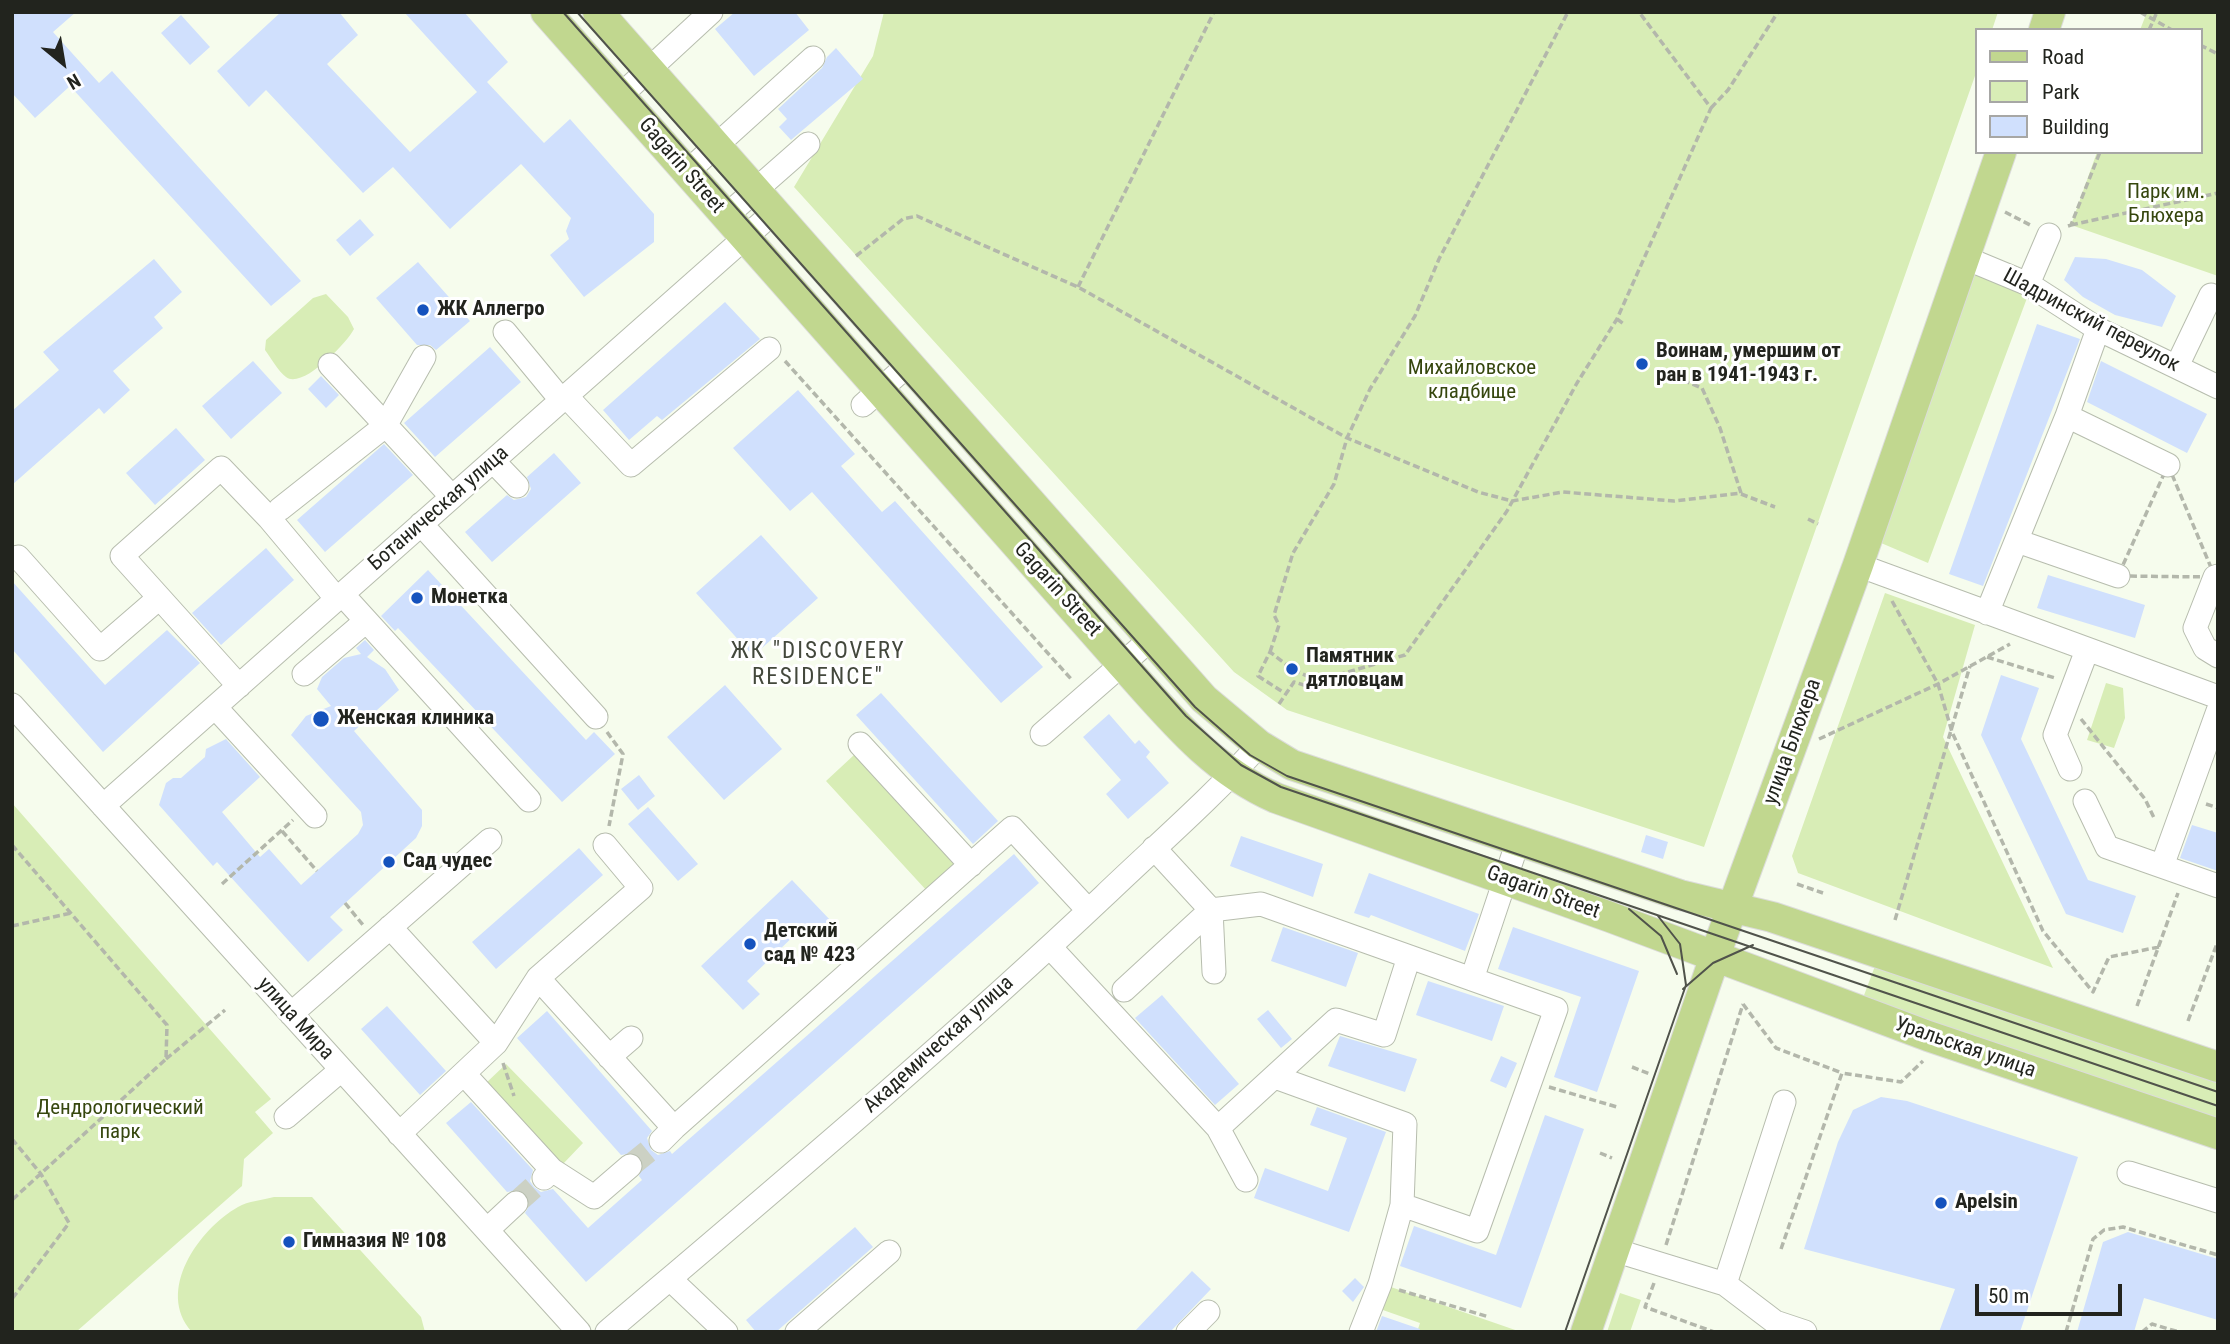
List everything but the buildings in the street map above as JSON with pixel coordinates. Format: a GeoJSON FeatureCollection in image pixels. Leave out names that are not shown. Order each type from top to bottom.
{"type":"FeatureCollection","features":[{"type":"Feature","properties":{"kind":"main road","name":"Gagarin Street"},"geometry":{"type":"LineString","coordinates":[[546,12],[736,227],[871,398],[1177,724],[1231,775],[1276,798],[1715,958]]}},
{"type":"Feature","properties":{"kind":"main road","name":"Gagarin Street"},"geometry":{"type":"LineString","coordinates":[[598,12],[1204,699],[1259,745],[1292,765],[1680,895],[1733,907]]}},
{"type":"Feature","properties":{"kind":"main road","name":"улица Блюхера"},"geometry":{"type":"LineString","coordinates":[[1586,1332],[1733,907],[1867,568],[1963,257],[2000,154]]}},
{"type":"Feature","properties":{"kind":"main road"},"geometry":{"type":"LineString","coordinates":[[1733,907],[1785,921],[2218,1067]]}},
{"type":"Feature","properties":{"kind":"main road","name":"Уральская улица"},"geometry":{"type":"LineString","coordinates":[[1715,958],[1928,1036],[2218,1134]]}},
{"type":"Feature","properties":{"kind":"street"},"geometry":{"type":"LineString","coordinates":[[620,96],[711,12]]}},
{"type":"Feature","properties":{"kind":"street"},"geometry":{"type":"LineString","coordinates":[[687,172],[813,58]]}},
{"type":"Feature","properties":{"kind":"street","name":"Ботаническая улица"},"geometry":{"type":"LineString","coordinates":[[103,806],[564,398],[765,201],[808,144]]}},
{"type":"Feature","properties":{"kind":"street"},"geometry":{"type":"LineString","coordinates":[[2028,284],[2049,235]]}},
{"type":"Feature","properties":{"kind":"street","name":"Шадринский переулок"},"geometry":{"type":"LineString","coordinates":[[1963,257],[2028,284],[2098,329],[2218,387]]}},
{"type":"Feature","properties":{"kind":"street"},"geometry":{"type":"LineString","coordinates":[[2177,366],[2211,295]]}},
{"type":"Feature","properties":{"kind":"street"},"geometry":{"type":"LineString","coordinates":[[1987,612],[2067,416],[2098,329]]}},
{"type":"Feature","properties":{"kind":"street"},"geometry":{"type":"LineString","coordinates":[[505,332],[564,398],[631,465],[775,352]]}},
{"type":"Feature","properties":{"kind":"street"},"geometry":{"type":"LineString","coordinates":[[280,509],[385,426],[424,357]]}},
{"type":"Feature","properties":{"kind":"street"},"geometry":{"type":"LineString","coordinates":[[871,398],[909,364]]}},
{"type":"Feature","properties":{"kind":"street"},"geometry":{"type":"LineString","coordinates":[[330,365],[452,497]]}},
{"type":"Feature","properties":{"kind":"street"},"geometry":{"type":"LineString","coordinates":[[2067,416],[2168,464]]}},
{"type":"Feature","properties":{"kind":"street"},"geometry":{"type":"LineString","coordinates":[[493,461],[517,486]]}},
{"type":"Feature","properties":{"kind":"street"},"geometry":{"type":"LineString","coordinates":[[239,686],[122,556],[221,468],[339,597],[366,621],[529,800]]}},
{"type":"Feature","properties":{"kind":"street"},"geometry":{"type":"LineString","coordinates":[[421,524],[596,717]]}},
{"type":"Feature","properties":{"kind":"street"},"geometry":{"type":"LineString","coordinates":[[2017,541],[2118,576]]}},
{"type":"Feature","properties":{"kind":"street"},"geometry":{"type":"LineString","coordinates":[[18,557],[100,649],[159,598]]}},
{"type":"Feature","properties":{"kind":"street"},"geometry":{"type":"LineString","coordinates":[[1867,568],[2218,697]]}},
{"type":"Feature","properties":{"kind":"street"},"geometry":{"type":"LineString","coordinates":[[2216,577],[2195,628],[2205,648],[2218,656]]}},
{"type":"Feature","properties":{"kind":"street"},"geometry":{"type":"LineString","coordinates":[[304,674],[366,621]]}},
{"type":"Feature","properties":{"kind":"street"},"geometry":{"type":"LineString","coordinates":[[1042,734],[1152,638]]}},
{"type":"Feature","properties":{"kind":"street"},"geometry":{"type":"LineString","coordinates":[[2070,769],[2055,735],[2087,650]]}},
{"type":"Feature","properties":{"kind":"street","name":"улица Мира"},"geometry":{"type":"LineString","coordinates":[[12,705],[579,1332]]}},
{"type":"Feature","properties":{"kind":"street"},"geometry":{"type":"LineString","coordinates":[[215,706],[311,812]]}},
{"type":"Feature","properties":{"kind":"street"},"geometry":{"type":"LineString","coordinates":[[2165,856],[2217,718]]}},
{"type":"Feature","properties":{"kind":"street"},"geometry":{"type":"LineString","coordinates":[[860,744],[971,865]]}},
{"type":"Feature","properties":{"kind":"street","name":"Академическая улица"},"geometry":{"type":"LineString","coordinates":[[607,1332],[859,1116],[1050,947],[1231,775],[1259,745]]}},
{"type":"Feature","properties":{"kind":"street"},"geometry":{"type":"LineString","coordinates":[[2085,801],[2107,847],[2165,856],[2185,874],[2218,886]]}},
{"type":"Feature","properties":{"kind":"street"},"geometry":{"type":"LineString","coordinates":[[538,978],[609,1057],[667,1134],[1012,828],[1088,910]]}},
{"type":"Feature","properties":{"kind":"street"},"geometry":{"type":"LineString","coordinates":[[291,1014],[490,840]]}},
{"type":"Feature","properties":{"kind":"street"},"geometry":{"type":"LineString","coordinates":[[1472,979],[1518,841]]}},
{"type":"Feature","properties":{"kind":"street"},"geometry":{"type":"LineString","coordinates":[[400,1134],[496,1043],[538,978],[641,888],[606,845]]}},
{"type":"Feature","properties":{"kind":"street"},"geometry":{"type":"LineString","coordinates":[[1154,848],[1211,911],[1214,972]]}},
{"type":"Feature","properties":{"kind":"street"},"geometry":{"type":"LineString","coordinates":[[1124,990],[1211,911],[1261,904],[1556,1009],[1477,1231],[1402,1205]]}},
{"type":"Feature","properties":{"kind":"street"},"geometry":{"type":"LineString","coordinates":[[383,934],[496,1043]]}},
{"type":"Feature","properties":{"kind":"street"},"geometry":{"type":"LineString","coordinates":[[1050,947],[1218,1128],[1246,1180]]}},
{"type":"Feature","properties":{"kind":"street"},"geometry":{"type":"LineString","coordinates":[[1218,1128],[1336,1020],[1384,1035],[1409,957]]}},
{"type":"Feature","properties":{"kind":"street"},"geometry":{"type":"LineString","coordinates":[[609,1057],[631,1038]]}},
{"type":"Feature","properties":{"kind":"street"},"geometry":{"type":"LineString","coordinates":[[286,1117],[341,1069]]}},
{"type":"Feature","properties":{"kind":"street"},"geometry":{"type":"LineString","coordinates":[[465,1075],[548,1174],[594,1197],[631,1166]]}},
{"type":"Feature","properties":{"kind":"street"},"geometry":{"type":"LineString","coordinates":[[1275,1077],[1405,1124],[1402,1205],[1380,1284],[1361,1332]]}},
{"type":"Feature","properties":{"kind":"street"},"geometry":{"type":"LineString","coordinates":[[1725,1284],[1784,1102]]}},
{"type":"Feature","properties":{"kind":"street"},"geometry":{"type":"LineString","coordinates":[[2129,1173],[2218,1201]]}},
{"type":"Feature","properties":{"kind":"street"},"geometry":{"type":"LineString","coordinates":[[487,1230],[516,1203]]}},
{"type":"Feature","properties":{"kind":"street"},"geometry":{"type":"LineString","coordinates":[[1614,1250],[1725,1284],[1775,1322],[1805,1332]]}},
{"type":"Feature","properties":{"kind":"street"},"geometry":{"type":"LineString","coordinates":[[797,1332],[889,1252]]}},
{"type":"Feature","properties":{"kind":"street"},"geometry":{"type":"LineString","coordinates":[[670,1279],[726,1332]]}},
{"type":"Feature","properties":{"kind":"street"},"geometry":{"type":"LineString","coordinates":[[1188,1332],[1208,1312]]}},
{"type":"Feature","properties":{"kind":"path"},"geometry":{"type":"LineString","coordinates":[[1078,287],[1214,12]]}},
{"type":"Feature","properties":{"kind":"path"},"geometry":{"type":"LineString","coordinates":[[1286,694],[1258,677],[1279,625],[1274,615],[1293,553],[1334,484],[1347,438],[1370,389],[1415,316],[1439,259],[1568,12]]}},
{"type":"Feature","properties":{"kind":"path"},"geometry":{"type":"LineString","coordinates":[[1639,12],[1711,108]]}},
{"type":"Feature","properties":{"kind":"path"},"geometry":{"type":"LineString","coordinates":[[1279,704],[1294,682],[1310,687],[1318,681],[1405,654],[1507,511],[1577,383],[1617,318],[1711,108],[1728,90],[1778,12]]}},
{"type":"Feature","properties":{"kind":"path"},"geometry":{"type":"LineString","coordinates":[[2140,12],[2168,28]]}},
{"type":"Feature","properties":{"kind":"path"},"geometry":{"type":"LineString","coordinates":[[2150,28],[2157,12]]}},
{"type":"Feature","properties":{"kind":"path"},"geometry":{"type":"LineString","coordinates":[[2202,46],[2218,54]]}},
{"type":"Feature","properties":{"kind":"path"},"geometry":{"type":"LineString","coordinates":[[2071,225],[2099,154]]}},
{"type":"Feature","properties":{"kind":"path"},"geometry":{"type":"LineString","coordinates":[[2003,211],[2049,235],[2071,225],[2218,192]]}},
{"type":"Feature","properties":{"kind":"path"},"geometry":{"type":"LineString","coordinates":[[856,256],[903,219],[917,216],[1078,287],[1347,438],[1478,492],[1512,501],[1563,492],[1674,501],[1741,494],[1775,507]]}},
{"type":"Feature","properties":{"kind":"path"},"geometry":{"type":"LineString","coordinates":[[1617,318],[1625,325]]}},
{"type":"Feature","properties":{"kind":"path"},"geometry":{"type":"LineString","coordinates":[[775,352],[1086,695]]}},
{"type":"Feature","properties":{"kind":"path"},"geometry":{"type":"LineString","coordinates":[[1668,374],[1702,388],[1720,428],[1741,494]]}},
{"type":"Feature","properties":{"kind":"path"},"geometry":{"type":"LineString","coordinates":[[2168,464],[2216,577],[2118,576],[2168,464]]}},
{"type":"Feature","properties":{"kind":"path"},"geometry":{"type":"LineString","coordinates":[[1808,519],[1818,524]]}},
{"type":"Feature","properties":{"kind":"path"},"geometry":{"type":"LineString","coordinates":[[1867,568],[1938,684],[1952,732],[2043,931],[2093,992],[2109,957],[2159,947]]}},
{"type":"Feature","properties":{"kind":"path"},"geometry":{"type":"LineString","coordinates":[[1817,740],[1938,684],[2033,631]]}},
{"type":"Feature","properties":{"kind":"path"},"geometry":{"type":"LineString","coordinates":[[1270,652],[1292,669],[1318,681]]}},
{"type":"Feature","properties":{"kind":"path"},"geometry":{"type":"LineString","coordinates":[[1987,657],[2072,690],[2080,718],[2145,799],[2165,856]]}},
{"type":"Feature","properties":{"kind":"path"},"geometry":{"type":"LineString","coordinates":[[1895,920],[1970,666]]}},
{"type":"Feature","properties":{"kind":"path"},"geometry":{"type":"LineString","coordinates":[[596,717],[623,754],[606,845]]}},
{"type":"Feature","properties":{"kind":"path"},"geometry":{"type":"LineString","coordinates":[[222,884],[282,831],[311,812]]}},
{"type":"Feature","properties":{"kind":"path"},"geometry":{"type":"LineString","coordinates":[[282,831],[317,871]]}},
{"type":"Feature","properties":{"kind":"path"},"geometry":{"type":"LineString","coordinates":[[12,845],[167,1025],[166,1059]]}},
{"type":"Feature","properties":{"kind":"path"},"geometry":{"type":"LineString","coordinates":[[2137,1006],[2185,874]]}},
{"type":"Feature","properties":{"kind":"path"},"geometry":{"type":"LineString","coordinates":[[1797,884],[1823,893]]}},
{"type":"Feature","properties":{"kind":"path"},"geometry":{"type":"LineString","coordinates":[[345,903],[383,934]]}},
{"type":"Feature","properties":{"kind":"path"},"geometry":{"type":"LineString","coordinates":[[12,926],[71,913]]}},
{"type":"Feature","properties":{"kind":"path"},"geometry":{"type":"LineString","coordinates":[[2188,1021],[2218,941]]}},
{"type":"Feature","properties":{"kind":"path"},"geometry":{"type":"LineString","coordinates":[[1714,1332],[1646,1307],[1744,1004],[1776,1048],[1842,1073],[1901,1082],[1923,1061]]}},
{"type":"Feature","properties":{"kind":"path"},"geometry":{"type":"LineString","coordinates":[[12,1200],[166,1059],[225,1010]]}},
{"type":"Feature","properties":{"kind":"path"},"geometry":{"type":"LineString","coordinates":[[1632,1067],[1643,1071]]}},
{"type":"Feature","properties":{"kind":"path"},"geometry":{"type":"LineString","coordinates":[[1781,1249],[1842,1073]]}},
{"type":"Feature","properties":{"kind":"path"},"geometry":{"type":"LineString","coordinates":[[1530,1081],[1617,1107]]}},
{"type":"Feature","properties":{"kind":"path"},"geometry":{"type":"LineString","coordinates":[[12,1139],[41,1174],[69,1223],[12,1299]]}},
{"type":"Feature","properties":{"kind":"path"},"geometry":{"type":"LineString","coordinates":[[1600,1153],[1612,1158]]}},
{"type":"Feature","properties":{"kind":"path"},"geometry":{"type":"LineString","coordinates":[[2066,1332],[2093,1239],[2104,1230],[2123,1227],[2218,1255]]}},
{"type":"Feature","properties":{"kind":"path"},"geometry":{"type":"LineString","coordinates":[[1380,1284],[1489,1317]]}},
{"type":"Feature","properties":{"kind":"path"},"geometry":{"type":"LineString","coordinates":[[2142,1332],[2152,1324],[2177,1331]]}},
{"type":"Feature","properties":{"kind":"green space","name":"Михайловское кладбище"},"geometry":{"type":"Polygon","coordinates":[[[884,12],[1998,12],[1993,28],[1974,28],[1974,79],[1704,847],[1287,710],[1234,672],[794,187],[873,56],[884,12]]]}},
{"type":"Feature","properties":{"kind":"green space","name":"Парк им. Блюхера"},"geometry":{"type":"Polygon","coordinates":[[[2147,12],[2218,12],[2218,276],[2071,225],[2096,154],[2202,154],[2202,28],[2141,28],[2147,12]]]}},
{"type":"Feature","properties":{"kind":"green space"},"geometry":{"type":"Polygon","coordinates":[[[1974,269],[2030,290],[1928,563],[1874,540],[1974,269]]]}},
{"type":"Feature","properties":{"kind":"green space"},"geometry":{"type":"Polygon","coordinates":[[[326,294],[348,317],[354,329],[334,354],[313,371],[293,379],[286,377],[265,350],[266,340],[313,298],[326,294]]]}},
{"type":"Feature","properties":{"kind":"green space"},"geometry":{"type":"Polygon","coordinates":[[[1885,593],[1975,625],[1943,737],[2053,968],[1798,873],[1792,856],[1885,593]]]}},
{"type":"Feature","properties":{"kind":"green space"},"geometry":{"type":"Polygon","coordinates":[[[2106,683],[2123,688],[2125,718],[2114,748],[2087,740],[2106,683]]]}},
{"type":"Feature","properties":{"kind":"green space"},"geometry":{"type":"Polygon","coordinates":[[[854,755],[955,865],[927,891],[826,781],[854,755]]]}},
{"type":"Feature","properties":{"kind":"green space","name":"Дендрологический парк"},"geometry":{"type":"Polygon","coordinates":[[[12,803],[271,1099],[255,1112],[273,1133],[244,1159],[242,1186],[76,1332],[12,1332],[12,803]]]}},
{"type":"Feature","properties":{"kind":"green space"},"geometry":{"type":"Polygon","coordinates":[[[1875,966],[2218,1082],[2218,1118],[1863,998],[1875,966]]]}},
{"type":"Feature","properties":{"kind":"green space"},"geometry":{"type":"Polygon","coordinates":[[[506,1064],[583,1143],[563,1164],[485,1084],[506,1064]]]}},
{"type":"Feature","properties":{"kind":"green space"},"geometry":{"type":"Polygon","coordinates":[[[274,1197],[312,1197],[421,1317],[425,1332],[192,1332],[182,1316],[178,1298],[186,1262],[209,1230],[223,1217],[238,1207],[274,1197]]]}},
{"type":"Feature","properties":{"kind":"green space"},"geometry":{"type":"Polygon","coordinates":[[[1388,1286],[1521,1332],[1417,1332],[1420,1323],[1380,1309],[1388,1286]]]}},
{"type":"Feature","properties":{"kind":"green space"},"geometry":{"type":"Polygon","coordinates":[[[1620,1293],[1641,1300],[1630,1332],[1607,1332],[1620,1293]]]}},
{"type":"Feature","properties":{"kind":"tunnel"},"geometry":{"type":"LineString","coordinates":[[630,1166],[661,1141]]}},
{"type":"Feature","properties":{"kind":"tunnel"},"geometry":{"type":"LineString","coordinates":[[516,1203],[544,1178]]}},
{"type":"Feature","properties":{"kind":"tram line"},"geometry":{"type":"LineString","coordinates":[[563,12],[1186,716],[1241,765],[1281,787],[2218,1106]]}},
{"type":"Feature","properties":{"kind":"tram line"},"geometry":{"type":"LineString","coordinates":[[577,12],[1195,707],[1250,755],[1287,776],[2218,1092]]}},
{"type":"Feature","properties":{"kind":"tram line"},"geometry":{"type":"LineString","coordinates":[[1629,909],[1661,936],[1677,974]]}},
{"type":"Feature","properties":{"kind":"tram line"},"geometry":{"type":"LineString","coordinates":[[1565,1332],[1686,985],[1680,944],[1658,916]]}},
{"type":"Feature","properties":{"kind":"tram line"},"geometry":{"type":"LineString","coordinates":[[1683,989],[1713,963],[1753,945]]}},
{"type":"Feature","properties":{"kind":"place","name":"ЖК Аллегро"},"geometry":{"type":"Point","coordinates":[423,310]}},
{"type":"Feature","properties":{"kind":"place","name":"Воинам, умершим от ран в 1941-1943 г."},"geometry":{"type":"Point","coordinates":[1642,364]}},
{"type":"Feature","properties":{"kind":"place","name":"Монетка"},"geometry":{"type":"Point","coordinates":[417,598]}},
{"type":"Feature","properties":{"kind":"place","name":"Памятник дятловцам"},"geometry":{"type":"Point","coordinates":[1292,669]}},
{"type":"Feature","properties":{"kind":"place","name":"Женская клиника"},"geometry":{"type":"Point","coordinates":[321,719]}},
{"type":"Feature","properties":{"kind":"place","name":"Сад чудес"},"geometry":{"type":"Point","coordinates":[389,862]}},
{"type":"Feature","properties":{"kind":"place","name":"Детский сад № 423"},"geometry":{"type":"Point","coordinates":[750,944]}},
{"type":"Feature","properties":{"kind":"place","name":"Apelsin"},"geometry":{"type":"Point","coordinates":[1941,1203]}},
{"type":"Feature","properties":{"kind":"place","name":"Гимназия № 108"},"geometry":{"type":"Point","coordinates":[289,1242]}},
{"type":"Feature","properties":{"kind":"district","name":"ЖК \"DISCOVERY RESIDENCE\""},"geometry":{"type":"Point","coordinates":[818,665]}}]}
